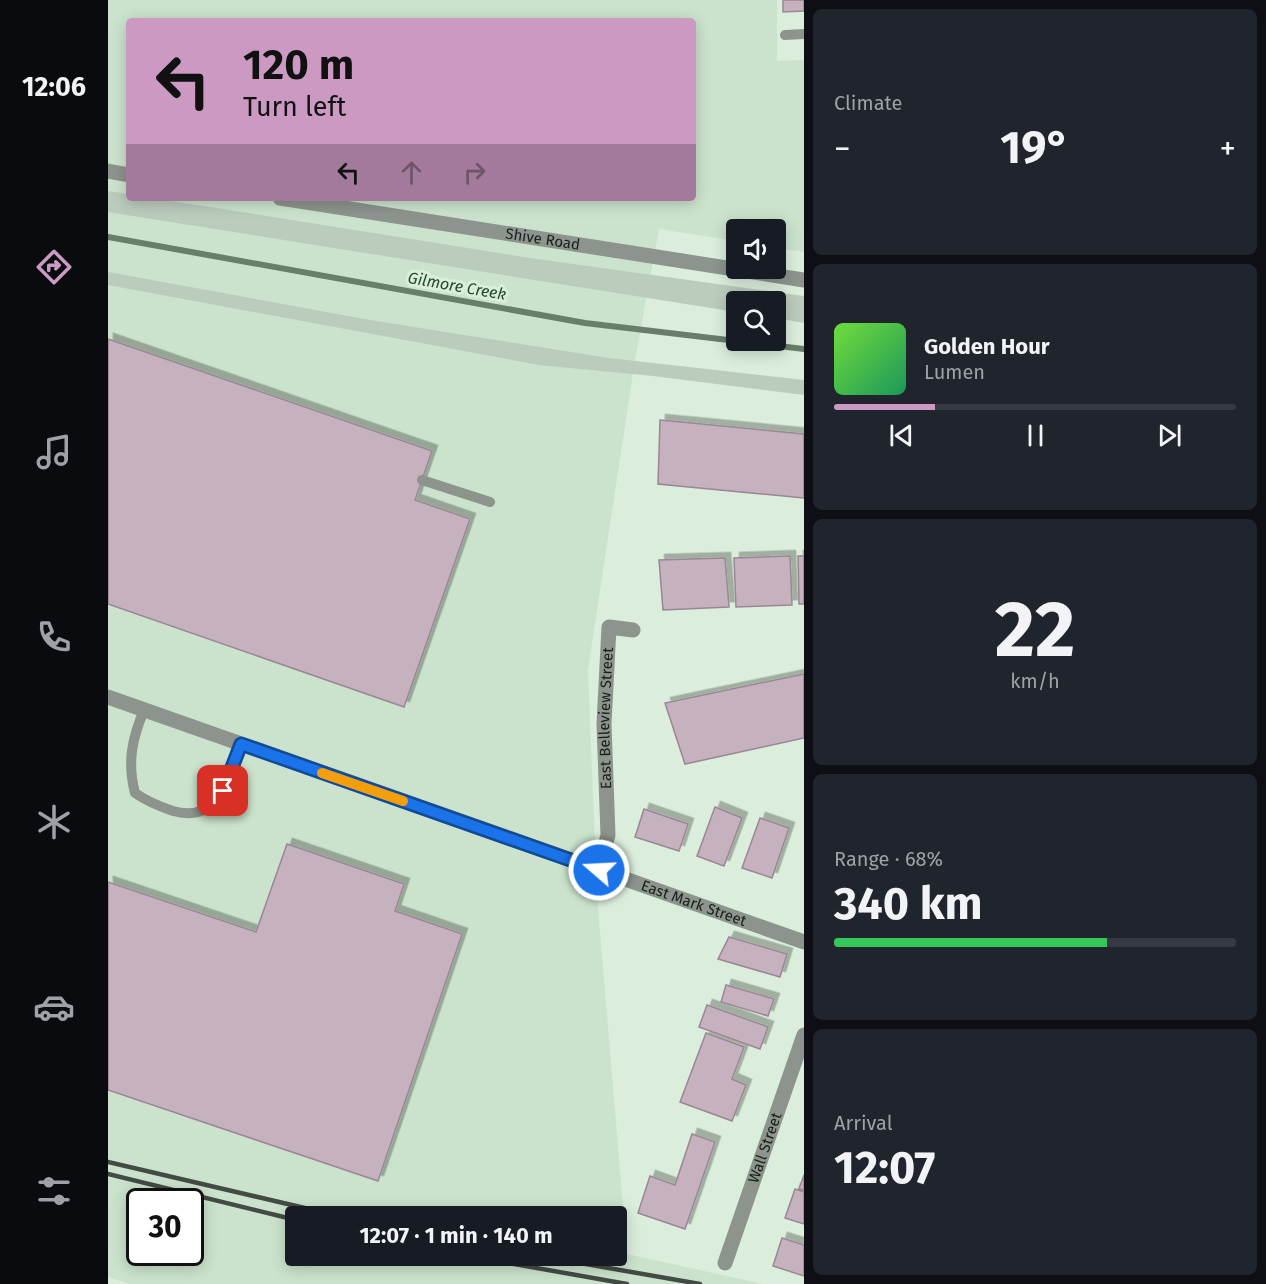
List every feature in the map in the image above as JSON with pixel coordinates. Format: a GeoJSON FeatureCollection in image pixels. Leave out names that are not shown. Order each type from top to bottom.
{"type":"FeatureCollection","features":[{"type":"Feature","properties":{"kind":"street"},"geometry":{"type":"LineString","coordinates":[[108,171],[126,174]]}},
{"type":"Feature","properties":{"kind":"street","name":"Shive Road"},"geometry":{"type":"LineString","coordinates":[[299,201],[804,280]]}},
{"type":"Feature","properties":{"kind":"street","name":"East Belleview Street"},"geometry":{"type":"LineString","coordinates":[[599,870],[608,834],[604,724],[609,627],[633,630]]}},
{"type":"Feature","properties":{"kind":"street","name":"East Mark Street"},"geometry":{"type":"LineString","coordinates":[[108,697],[804,942]]}},
{"type":"Feature","properties":{"kind":"street","name":"Wall Street"},"geometry":{"type":"LineString","coordinates":[[725,1263],[804,1035]]}},
{"type":"Feature","properties":{"kind":"lane"},"geometry":{"type":"LineString","coordinates":[[785,35],[804,34]]}},
{"type":"Feature","properties":{"kind":"lane"},"geometry":{"type":"LineString","coordinates":[[422,480],[490,502]]}},
{"type":"Feature","properties":{"kind":"lane"},"geometry":{"type":"LineString","coordinates":[[144,710],[132,738],[129,762],[135,793],[151,804],[187,814],[208,809],[223,791],[241,744]]}},
{"type":"Feature","properties":{"kind":"shaded area"},"geometry":{"type":"Polygon","coordinates":[[[108,0],[777,0],[777,61],[804,60],[804,252],[786,249],[786,219],[726,219],[726,239],[659,229],[635,360],[588,670],[597,895],[623,1206],[285,1206],[285,1266],[627,1266],[627,1254],[763,1284],[129,1284],[108,1277],[108,0]]]}},
{"type":"Feature","properties":{"kind":"shaded area"},"geometry":{"type":"Polygon","coordinates":[[[108,191],[126,194],[126,201],[172,201],[537,259],[768,291],[726,291],[726,310],[108,212],[108,191]]]}},
{"type":"Feature","properties":{"kind":"shaded area"},"geometry":{"type":"Polygon","coordinates":[[[108,272],[370,320],[609,358],[804,380],[804,395],[653,376],[539,365],[108,285],[108,272]]]}},
{"type":"Feature","properties":{"kind":"shaded area"},"geometry":{"type":"Polygon","coordinates":[[[786,294],[804,296],[804,323],[786,320],[786,294]]]}},
{"type":"Feature","properties":{"kind":"building"},"geometry":{"type":"Polygon","coordinates":[[[783,0],[804,0],[804,11],[783,12],[783,0]]]}},
{"type":"Feature","properties":{"kind":"building"},"geometry":{"type":"Polygon","coordinates":[[[108,339],[432,451],[415,500],[470,519],[404,707],[108,604],[108,339]]]}},
{"type":"Feature","properties":{"kind":"building"},"geometry":{"type":"Polygon","coordinates":[[[660,420],[804,434],[804,498],[658,484],[660,420]]]}},
{"type":"Feature","properties":{"kind":"building"},"geometry":{"type":"Polygon","coordinates":[[[790,556],[792,605],[736,607],[734,558],[790,556]]]}},
{"type":"Feature","properties":{"kind":"building"},"geometry":{"type":"Polygon","coordinates":[[[798,556],[804,556],[804,604],[799,604],[798,556]]]}},
{"type":"Feature","properties":{"kind":"building"},"geometry":{"type":"Polygon","coordinates":[[[725,558],[729,607],[663,610],[659,560],[725,558]]]}},
{"type":"Feature","properties":{"kind":"building"},"geometry":{"type":"Polygon","coordinates":[[[804,674],[804,738],[685,764],[665,703],[804,674]]]}},
{"type":"Feature","properties":{"kind":"building"},"geometry":{"type":"Polygon","coordinates":[[[715,807],[742,818],[724,866],[697,856],[715,807]]]}},
{"type":"Feature","properties":{"kind":"building"},"geometry":{"type":"Polygon","coordinates":[[[644,809],[688,824],[679,851],[635,837],[644,809]]]}},
{"type":"Feature","properties":{"kind":"building"},"geometry":{"type":"Polygon","coordinates":[[[760,818],[789,828],[772,878],[742,868],[760,818]]]}},
{"type":"Feature","properties":{"kind":"building"},"geometry":{"type":"Polygon","coordinates":[[[287,844],[404,884],[395,911],[462,934],[378,1181],[108,1090],[108,882],[256,932],[287,844]]]}},
{"type":"Feature","properties":{"kind":"building"},"geometry":{"type":"Polygon","coordinates":[[[729,937],[787,954],[780,977],[718,959],[729,937]]]}},
{"type":"Feature","properties":{"kind":"building"},"geometry":{"type":"Polygon","coordinates":[[[726,985],[774,999],[768,1016],[721,1002],[726,985]]]}},
{"type":"Feature","properties":{"kind":"building"},"geometry":{"type":"Polygon","coordinates":[[[707,1005],[768,1027],[760,1049],[699,1027],[707,1005]]]}},
{"type":"Feature","properties":{"kind":"building"},"geometry":{"type":"Polygon","coordinates":[[[706,1033],[744,1047],[732,1079],[746,1085],[732,1121],[680,1102],[706,1033]]]}},
{"type":"Feature","properties":{"kind":"building"},"geometry":{"type":"Polygon","coordinates":[[[692,1134],[715,1142],[685,1229],[638,1213],[650,1176],[675,1185],[692,1134]]]}},
{"type":"Feature","properties":{"kind":"building"},"geometry":{"type":"Polygon","coordinates":[[[804,1175],[804,1190],[799,1189],[804,1175]]]}},
{"type":"Feature","properties":{"kind":"building"},"geometry":{"type":"Polygon","coordinates":[[[795,1189],[804,1192],[804,1224],[785,1218],[795,1189]]]}},
{"type":"Feature","properties":{"kind":"building"},"geometry":{"type":"Polygon","coordinates":[[[782,1238],[804,1245],[804,1276],[773,1266],[782,1238]]]}},
{"type":"Feature","properties":{"kind":"waterway","name":"Gilmore Creek"},"geometry":{"type":"LineString","coordinates":[[108,237],[585,323],[804,349]]}},
{"type":"Feature","properties":{"kind":"railway"},"geometry":{"type":"LineString","coordinates":[[108,1162],[296,1206]]}},
{"type":"Feature","properties":{"kind":"railway"},"geometry":{"type":"LineString","coordinates":[[108,1174],[285,1217]]}},
{"type":"Feature","properties":{"kind":"railway"},"geometry":{"type":"LineString","coordinates":[[525,1266],[627,1284]]}},
{"type":"Feature","properties":{"kind":"railway"},"geometry":{"type":"LineString","coordinates":[[597,1266],[700,1284]]}},
{"type":"Feature","properties":{"kind":"slow traffic"},"geometry":{"type":"LineString","coordinates":[[322,773],[403,801]]}},
{"type":"Feature","properties":{"kind":"route"},"geometry":{"type":"LineString","coordinates":[[223,791],[241,744],[599,870]]}}]}
